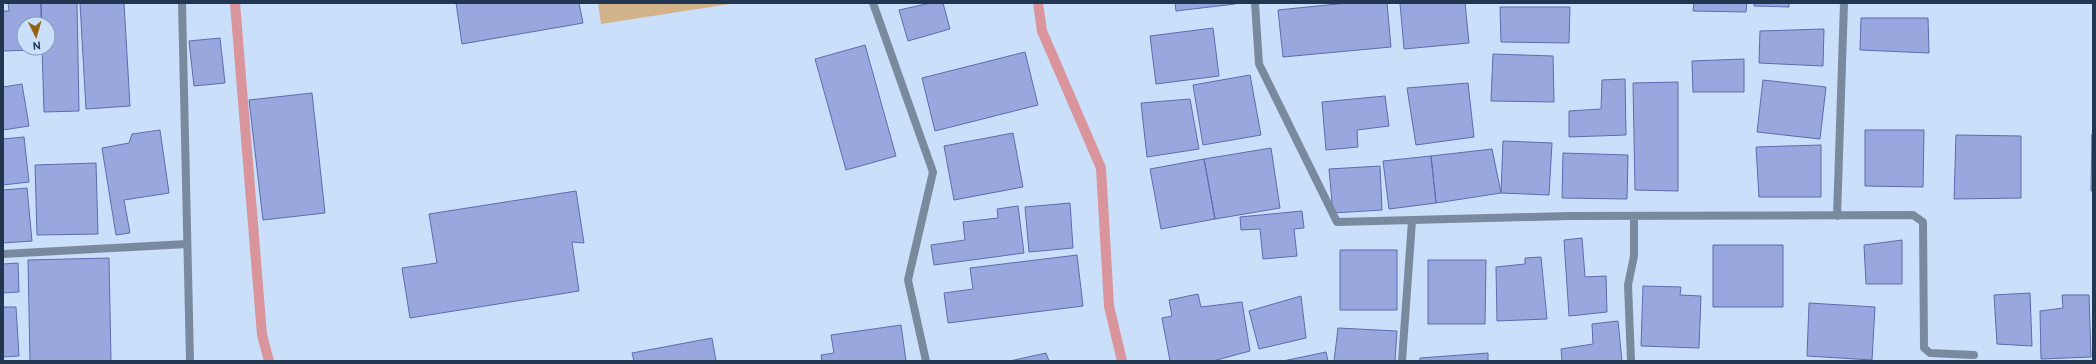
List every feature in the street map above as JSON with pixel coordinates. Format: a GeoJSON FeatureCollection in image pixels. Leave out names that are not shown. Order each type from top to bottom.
{"type":"FeatureCollection","features":[{"type":"Feature","properties":{"kind":"street"},"geometry":{"type":"LineString","coordinates":[[182,3],[190,361]]}},
{"type":"Feature","properties":{"kind":"street"},"geometry":{"type":"LineString","coordinates":[[873,3],[933,172],[908,280],[926,361]]}},
{"type":"Feature","properties":{"kind":"street"},"geometry":{"type":"LineString","coordinates":[[1256,3],[1259,64],[1337,222],[1569,216],[1913,215],[1923,222],[1924,348],[1930,353],[1974,355]]}},
{"type":"Feature","properties":{"kind":"street"},"geometry":{"type":"LineString","coordinates":[[1837,216],[1844,3]]}},
{"type":"Feature","properties":{"kind":"street"},"geometry":{"type":"LineString","coordinates":[[1631,361],[1628,285],[1634,256],[1634,216]]}},
{"type":"Feature","properties":{"kind":"street"},"geometry":{"type":"LineString","coordinates":[[1402,361],[1412,221]]}},
{"type":"Feature","properties":{"kind":"street"},"geometry":{"type":"LineString","coordinates":[[3,254],[187,244]]}},
{"type":"Feature","properties":{"kind":"shaded area"},"geometry":{"type":"Polygon","coordinates":[[[598,3],[736,3],[601,24],[598,3]]]}},
{"type":"Feature","properties":{"kind":"building"},"geometry":{"type":"Polygon","coordinates":[[[8,3],[41,3],[41,16],[16,16],[16,51],[3,51],[3,11],[9,11],[8,3]]]}},
{"type":"Feature","properties":{"kind":"building"},"geometry":{"type":"Polygon","coordinates":[[[41,3],[77,3],[79,111],[44,112],[42,56],[56,56],[56,16],[42,16],[41,3]]]}},
{"type":"Feature","properties":{"kind":"building"},"geometry":{"type":"Polygon","coordinates":[[[80,3],[124,3],[130,106],[86,109],[80,3]]]}},
{"type":"Feature","properties":{"kind":"building"},"geometry":{"type":"Polygon","coordinates":[[[456,3],[579,3],[583,23],[462,44],[456,3]]]}},
{"type":"Feature","properties":{"kind":"building"},"geometry":{"type":"Polygon","coordinates":[[[931,3],[943,3],[950,29],[908,41],[899,10],[931,3]]]}},
{"type":"Feature","properties":{"kind":"building"},"geometry":{"type":"Polygon","coordinates":[[[1175,3],[1235,3],[1235,4],[1176,11],[1175,3]]]}},
{"type":"Feature","properties":{"kind":"building"},"geometry":{"type":"Polygon","coordinates":[[[1347,3],[1387,3],[1391,47],[1283,57],[1278,10],[1347,3]]]}},
{"type":"Feature","properties":{"kind":"building"},"geometry":{"type":"Polygon","coordinates":[[[1400,3],[1465,3],[1469,43],[1404,49],[1400,3]]]}},
{"type":"Feature","properties":{"kind":"building"},"geometry":{"type":"Polygon","coordinates":[[[1694,3],[1747,3],[1746,12],[1693,11],[1694,3]]]}},
{"type":"Feature","properties":{"kind":"building"},"geometry":{"type":"Polygon","coordinates":[[[1754,3],[1789,3],[1789,7],[1754,6],[1754,3]]]}},
{"type":"Feature","properties":{"kind":"building"},"geometry":{"type":"Polygon","coordinates":[[[1500,7],[1570,7],[1569,43],[1501,42],[1500,7]]]}},
{"type":"Feature","properties":{"kind":"building"},"geometry":{"type":"Polygon","coordinates":[[[1861,18],[1928,18],[1929,53],[1860,50],[1861,18]]]}},
{"type":"Feature","properties":{"kind":"building"},"geometry":{"type":"Polygon","coordinates":[[[1213,28],[1219,76],[1156,84],[1150,36],[1213,28]]]}},
{"type":"Feature","properties":{"kind":"building"},"geometry":{"type":"Polygon","coordinates":[[[1824,29],[1823,66],[1759,63],[1760,31],[1824,29]]]}},
{"type":"Feature","properties":{"kind":"building"},"geometry":{"type":"Polygon","coordinates":[[[220,38],[225,83],[194,86],[189,41],[220,38]]]}},
{"type":"Feature","properties":{"kind":"building"},"geometry":{"type":"Polygon","coordinates":[[[865,45],[896,156],[846,170],[815,59],[865,45]]]}},
{"type":"Feature","properties":{"kind":"building"},"geometry":{"type":"Polygon","coordinates":[[[1025,52],[1038,105],[935,131],[922,78],[1025,52]]]}},
{"type":"Feature","properties":{"kind":"building"},"geometry":{"type":"Polygon","coordinates":[[[1493,54],[1553,56],[1554,102],[1491,101],[1493,54]]]}},
{"type":"Feature","properties":{"kind":"building"},"geometry":{"type":"Polygon","coordinates":[[[1744,59],[1744,92],[1693,92],[1692,61],[1744,59]]]}},
{"type":"Feature","properties":{"kind":"building"},"geometry":{"type":"Polygon","coordinates":[[[1250,75],[1261,135],[1203,145],[1193,85],[1250,75]]]}},
{"type":"Feature","properties":{"kind":"building"},"geometry":{"type":"Polygon","coordinates":[[[1625,79],[1626,135],[1569,137],[1569,111],[1601,109],[1602,80],[1625,79]]]}},
{"type":"Feature","properties":{"kind":"building"},"geometry":{"type":"Polygon","coordinates":[[[1763,80],[1826,87],[1820,139],[1757,132],[1763,80]]]}},
{"type":"Feature","properties":{"kind":"building"},"geometry":{"type":"Polygon","coordinates":[[[1678,82],[1678,191],[1635,190],[1633,83],[1678,82]]]}},
{"type":"Feature","properties":{"kind":"building"},"geometry":{"type":"Polygon","coordinates":[[[1468,83],[1474,137],[1416,145],[1407,88],[1468,83]]]}},
{"type":"Feature","properties":{"kind":"building"},"geometry":{"type":"Polygon","coordinates":[[[22,84],[29,126],[3,130],[3,87],[22,84]]]}},
{"type":"Feature","properties":{"kind":"building"},"geometry":{"type":"Polygon","coordinates":[[[312,93],[325,213],[263,220],[249,100],[312,93]]]}},
{"type":"Feature","properties":{"kind":"building"},"geometry":{"type":"Polygon","coordinates":[[[1385,96],[1389,126],[1357,130],[1358,147],[1326,150],[1322,102],[1385,96]]]}},
{"type":"Feature","properties":{"kind":"building"},"geometry":{"type":"Polygon","coordinates":[[[1190,99],[1199,149],[1147,157],[1141,103],[1190,99]]]}},
{"type":"Feature","properties":{"kind":"building"},"geometry":{"type":"Polygon","coordinates":[[[160,130],[169,193],[124,200],[130,233],[116,235],[102,148],[129,143],[132,134],[160,130]]]}},
{"type":"Feature","properties":{"kind":"building"},"geometry":{"type":"Polygon","coordinates":[[[1865,130],[1924,130],[1923,187],[1865,186],[1865,130]]]}},
{"type":"Feature","properties":{"kind":"building"},"geometry":{"type":"Polygon","coordinates":[[[1013,133],[1023,187],[954,200],[944,146],[1013,133]]]}},
{"type":"Feature","properties":{"kind":"building"},"geometry":{"type":"Polygon","coordinates":[[[2092,134],[2093,191],[2091,191],[2092,134]]]}},
{"type":"Feature","properties":{"kind":"building"},"geometry":{"type":"Polygon","coordinates":[[[1956,135],[2021,136],[2021,198],[1954,199],[1956,135]]]}},
{"type":"Feature","properties":{"kind":"building"},"geometry":{"type":"Polygon","coordinates":[[[24,137],[29,182],[3,185],[3,139],[24,137]]]}},
{"type":"Feature","properties":{"kind":"building"},"geometry":{"type":"Polygon","coordinates":[[[1503,141],[1552,143],[1549,195],[1501,193],[1503,141]]]}},
{"type":"Feature","properties":{"kind":"building"},"geometry":{"type":"Polygon","coordinates":[[[1821,145],[1821,197],[1759,197],[1756,147],[1821,145]]]}},
{"type":"Feature","properties":{"kind":"building"},"geometry":{"type":"Polygon","coordinates":[[[1271,148],[1280,208],[1215,219],[1204,159],[1271,148]]]}},
{"type":"Feature","properties":{"kind":"building"},"geometry":{"type":"Polygon","coordinates":[[[1492,149],[1501,193],[1436,203],[1431,156],[1492,149]]]}},
{"type":"Feature","properties":{"kind":"building"},"geometry":{"type":"Polygon","coordinates":[[[1563,153],[1628,155],[1627,199],[1562,198],[1563,153]]]}},
{"type":"Feature","properties":{"kind":"building"},"geometry":{"type":"Polygon","coordinates":[[[1431,156],[1436,203],[1389,209],[1383,161],[1431,156]]]}},
{"type":"Feature","properties":{"kind":"building"},"geometry":{"type":"Polygon","coordinates":[[[1204,159],[1215,219],[1161,229],[1150,169],[1204,159]]]}},
{"type":"Feature","properties":{"kind":"building"},"geometry":{"type":"Polygon","coordinates":[[[96,163],[98,234],[37,235],[35,165],[96,163]]]}},
{"type":"Feature","properties":{"kind":"building"},"geometry":{"type":"Polygon","coordinates":[[[1380,166],[1382,210],[1333,213],[1329,169],[1380,166]]]}},
{"type":"Feature","properties":{"kind":"building"},"geometry":{"type":"Polygon","coordinates":[[[27,188],[32,241],[3,243],[3,190],[27,188]]]}},
{"type":"Feature","properties":{"kind":"building"},"geometry":{"type":"Polygon","coordinates":[[[576,191],[584,243],[572,242],[579,291],[410,318],[402,268],[437,263],[429,214],[576,191]]]}},
{"type":"Feature","properties":{"kind":"building"},"geometry":{"type":"Polygon","coordinates":[[[1070,203],[1073,248],[1029,252],[1025,207],[1070,203]]]}},
{"type":"Feature","properties":{"kind":"building"},"geometry":{"type":"Polygon","coordinates":[[[1018,206],[1024,253],[934,265],[931,245],[965,240],[963,222],[998,218],[997,209],[1018,206]]]}},
{"type":"Feature","properties":{"kind":"building"},"geometry":{"type":"Polygon","coordinates":[[[1302,211],[1304,228],[1294,229],[1297,256],[1263,259],[1260,229],[1241,230],[1240,217],[1302,211]]]}},
{"type":"Feature","properties":{"kind":"building"},"geometry":{"type":"Polygon","coordinates":[[[1582,238],[1585,277],[1606,276],[1607,312],[1569,316],[1564,240],[1582,238]]]}},
{"type":"Feature","properties":{"kind":"building"},"geometry":{"type":"Polygon","coordinates":[[[1902,240],[1902,284],[1866,284],[1864,245],[1902,240]]]}},
{"type":"Feature","properties":{"kind":"building"},"geometry":{"type":"Polygon","coordinates":[[[1713,245],[1783,245],[1783,307],[1713,307],[1713,245]]]}},
{"type":"Feature","properties":{"kind":"building"},"geometry":{"type":"Polygon","coordinates":[[[1340,250],[1397,250],[1397,310],[1340,310],[1340,250]]]}},
{"type":"Feature","properties":{"kind":"building"},"geometry":{"type":"Polygon","coordinates":[[[1077,255],[1083,306],[948,323],[944,293],[973,289],[970,268],[1077,255]]]}},
{"type":"Feature","properties":{"kind":"building"},"geometry":{"type":"Polygon","coordinates":[[[1541,257],[1547,319],[1497,321],[1496,267],[1525,264],[1525,258],[1541,257]]]}},
{"type":"Feature","properties":{"kind":"building"},"geometry":{"type":"Polygon","coordinates":[[[109,258],[111,361],[30,361],[28,260],[109,258]]]}},
{"type":"Feature","properties":{"kind":"building"},"geometry":{"type":"Polygon","coordinates":[[[1428,260],[1486,260],[1485,324],[1428,324],[1428,260]]]}},
{"type":"Feature","properties":{"kind":"building"},"geometry":{"type":"Polygon","coordinates":[[[18,263],[19,292],[3,293],[3,264],[18,263]]]}},
{"type":"Feature","properties":{"kind":"building"},"geometry":{"type":"Polygon","coordinates":[[[1643,286],[1681,287],[1680,295],[1701,296],[1699,348],[1641,346],[1643,286]]]}},
{"type":"Feature","properties":{"kind":"building"},"geometry":{"type":"Polygon","coordinates":[[[2030,293],[2032,346],[1997,344],[1994,295],[2030,293]]]}},
{"type":"Feature","properties":{"kind":"building"},"geometry":{"type":"Polygon","coordinates":[[[1198,294],[1201,307],[1242,302],[1250,351],[1213,361],[1170,361],[1162,318],[1172,316],[1169,300],[1198,294]]]}},
{"type":"Feature","properties":{"kind":"building"},"geometry":{"type":"Polygon","coordinates":[[[2062,295],[2089,295],[2091,357],[2041,359],[2040,311],[2063,308],[2062,295]]]}},
{"type":"Feature","properties":{"kind":"building"},"geometry":{"type":"Polygon","coordinates":[[[1301,296],[1306,338],[1259,349],[1249,311],[1301,296]]]}},
{"type":"Feature","properties":{"kind":"building"},"geometry":{"type":"Polygon","coordinates":[[[1809,303],[1875,307],[1872,360],[1807,356],[1809,303]]]}},
{"type":"Feature","properties":{"kind":"building"},"geometry":{"type":"Polygon","coordinates":[[[3,307],[16,307],[19,356],[3,357],[3,307]]]}},
{"type":"Feature","properties":{"kind":"building"},"geometry":{"type":"Polygon","coordinates":[[[1618,321],[1622,361],[1562,361],[1561,349],[1593,344],[1592,324],[1618,321]]]}},
{"type":"Feature","properties":{"kind":"building"},"geometry":{"type":"Polygon","coordinates":[[[901,325],[906,361],[822,361],[821,355],[834,353],[831,335],[901,325]]]}},
{"type":"Feature","properties":{"kind":"building"},"geometry":{"type":"Polygon","coordinates":[[[1338,328],[1397,331],[1395,361],[1334,361],[1338,328]]]}},
{"type":"Feature","properties":{"kind":"building"},"geometry":{"type":"Polygon","coordinates":[[[712,338],[716,361],[634,361],[632,353],[712,338]]]}},
{"type":"Feature","properties":{"kind":"building"},"geometry":{"type":"Polygon","coordinates":[[[1326,352],[1328,361],[1283,361],[1326,352]]]}},
{"type":"Feature","properties":{"kind":"building"},"geometry":{"type":"Polygon","coordinates":[[[1046,353],[1049,361],[1010,361],[1046,353]]]}},
{"type":"Feature","properties":{"kind":"building"},"geometry":{"type":"Polygon","coordinates":[[[1488,353],[1488,361],[1420,361],[1420,358],[1488,353]]]}},
{"type":"Feature","properties":{"kind":"waterway"},"geometry":{"type":"LineString","coordinates":[[235,3],[262,335],[269,361]]}},
{"type":"Feature","properties":{"kind":"waterway"},"geometry":{"type":"LineString","coordinates":[[1038,3],[1042,31],[1101,168],[1109,306],[1122,361]]}}]}
